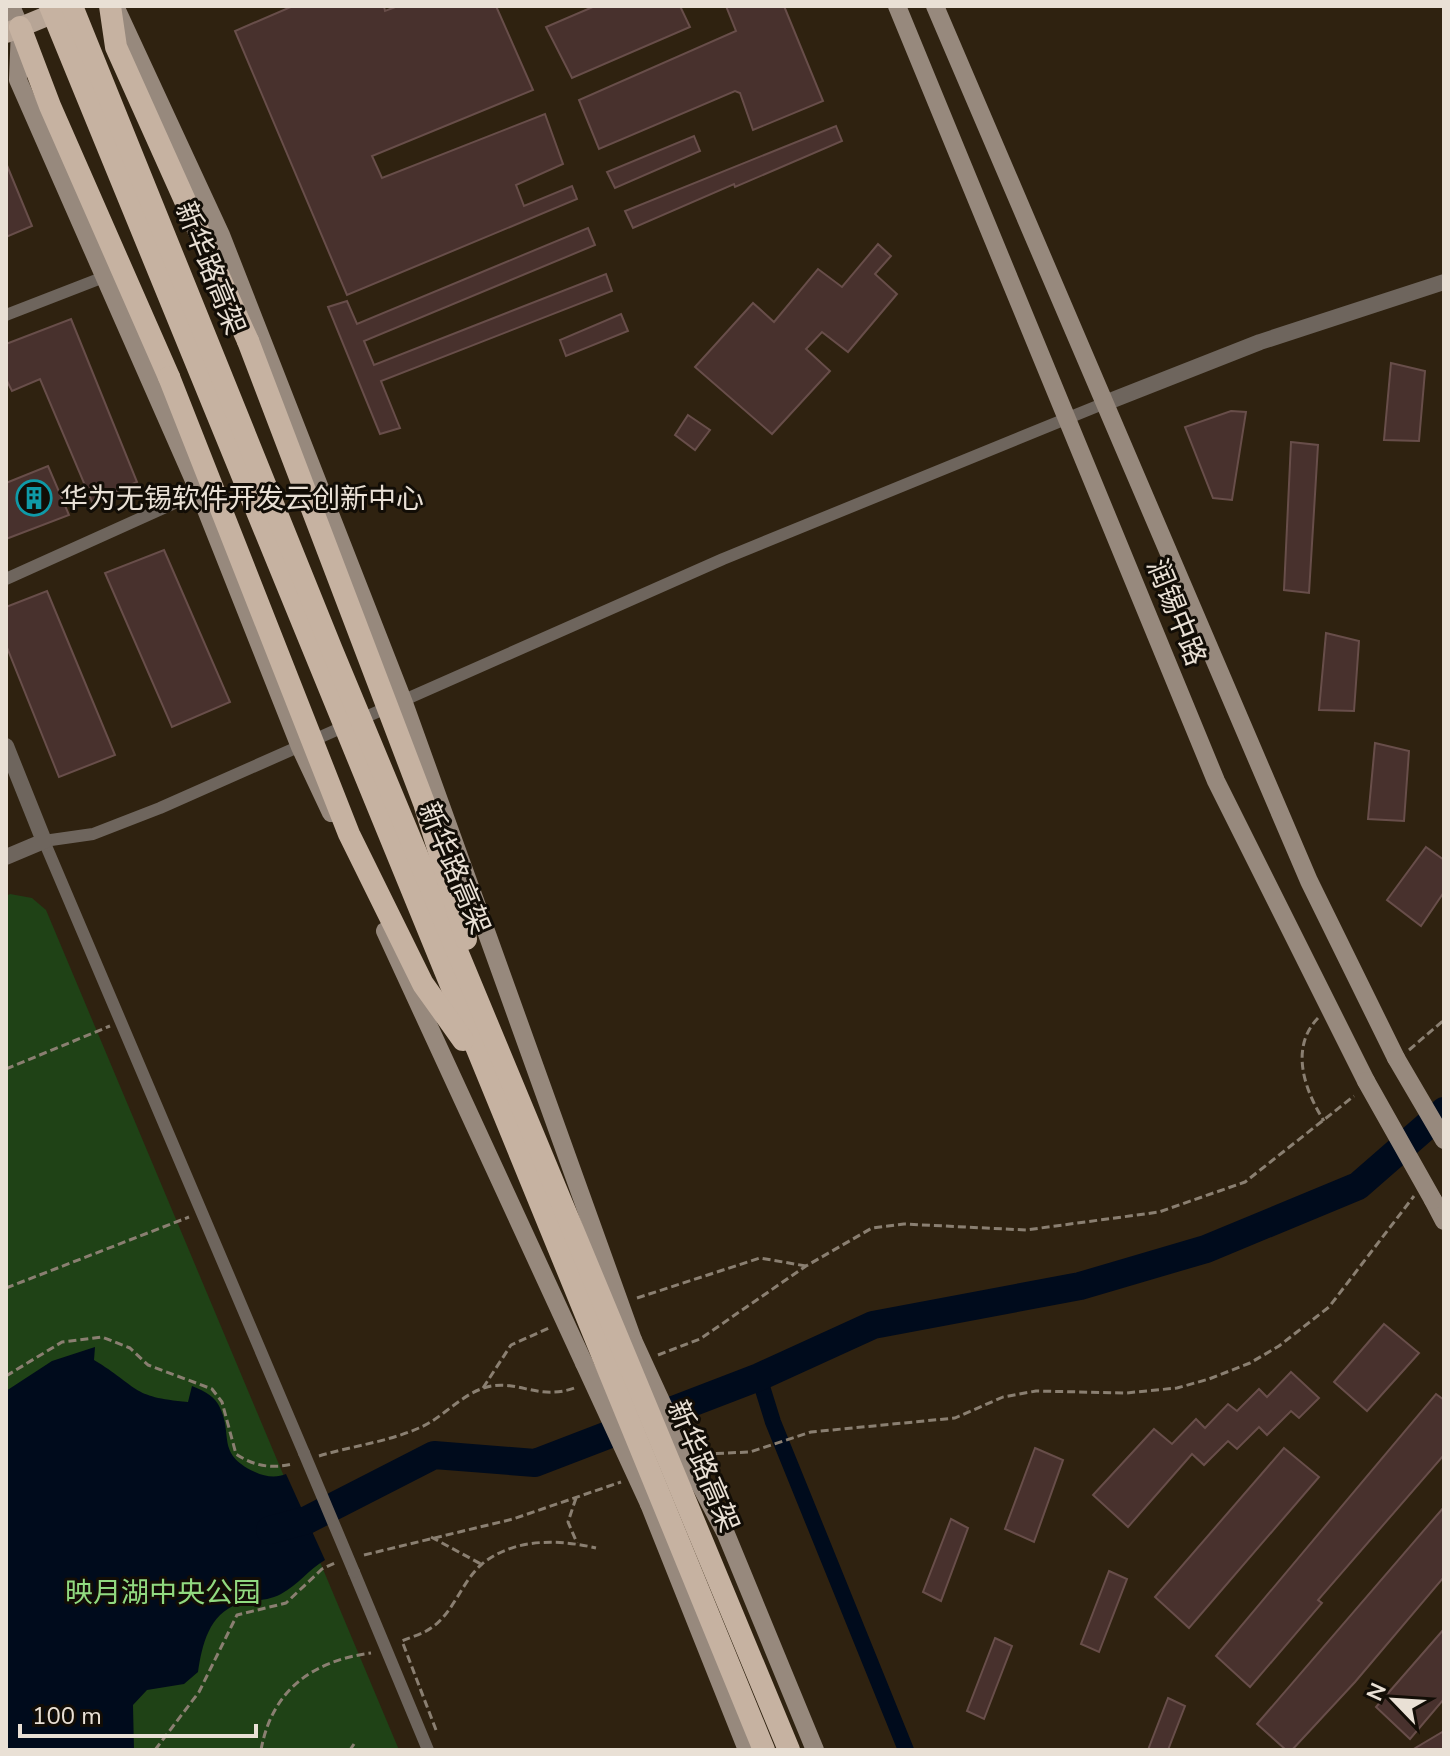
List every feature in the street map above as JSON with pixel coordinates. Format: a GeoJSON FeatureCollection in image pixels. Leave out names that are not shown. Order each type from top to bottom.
{"type":"FeatureCollection","features":[{"type":"Feature","properties":{"kind":"highway","name":"新华路高架"},"geometry":{"type":"LineString","coordinates":[[50,6],[496,1072],[789,1750]]}},
{"type":"Feature","properties":{"kind":"highway","name":"新华路高架"},"geometry":{"type":"LineString","coordinates":[[72,6],[764,1750]]}},
{"type":"Feature","properties":{"kind":"highway"},"geometry":{"type":"LineString","coordinates":[[113,6],[116,47],[248,341],[424,803],[496,1072]]}},
{"type":"Feature","properties":{"kind":"highway"},"geometry":{"type":"LineString","coordinates":[[13,30],[50,106],[169,377],[349,834],[423,984],[496,1072]]}},
{"type":"Feature","properties":{"kind":"main road"},"geometry":{"type":"LineString","coordinates":[[11,6],[18,80],[199,492],[300,747],[649,1504],[747,1750]]}},
{"type":"Feature","properties":{"kind":"main road"},"geometry":{"type":"LineString","coordinates":[[13,30],[72,6]]}},
{"type":"Feature","properties":{"kind":"main road"},"geometry":{"type":"LineString","coordinates":[[113,6],[221,235],[404,703],[633,1340],[726,1534],[815,1750]]}},
{"type":"Feature","properties":{"kind":"main road","name":"润锡中路"},"geometry":{"type":"LineString","coordinates":[[897,6],[1216,781],[1329,1007],[1363,1086],[1444,1221]]}},
{"type":"Feature","properties":{"kind":"main road","name":"润锡中路"},"geometry":{"type":"LineString","coordinates":[[935,6],[1309,881],[1402,1054],[1444,1140]]}},
{"type":"Feature","properties":{"kind":"street"},"geometry":{"type":"LineString","coordinates":[[6,315],[104,277]]}},
{"type":"Feature","properties":{"kind":"street"},"geometry":{"type":"LineString","coordinates":[[6,857],[44,841],[93,834],[404,703],[723,559],[1105,403],[1260,342],[1444,282]]}},
{"type":"Feature","properties":{"kind":"street"},"geometry":{"type":"LineString","coordinates":[[6,579],[199,492]]}},
{"type":"Feature","properties":{"kind":"street"},"geometry":{"type":"LineString","coordinates":[[6,746],[425,1744]]}},
{"type":"Feature","properties":{"kind":"path"},"geometry":{"type":"LineString","coordinates":[[1324,1121],[1308,1095],[1301,1064],[1308,1029],[1329,1007]]}},
{"type":"Feature","properties":{"kind":"path"},"geometry":{"type":"LineString","coordinates":[[1402,1054],[1444,1020]]}},
{"type":"Feature","properties":{"kind":"path"},"geometry":{"type":"LineString","coordinates":[[6,1069],[121,1022]]}},
{"type":"Feature","properties":{"kind":"path"},"geometry":{"type":"LineString","coordinates":[[645,1360],[700,1339],[806,1266],[872,1228],[904,1224],[1026,1230],[1159,1212],[1245,1182],[1324,1121],[1363,1086]]}},
{"type":"Feature","properties":{"kind":"path"},"geometry":{"type":"LineString","coordinates":[[694,1466],[707,1453],[758,1449],[811,1432],[955,1418],[1003,1397],[1036,1391],[1126,1393],[1177,1388],[1250,1363],[1279,1346],[1329,1307],[1413,1197],[1428,1194]]}},
{"type":"Feature","properties":{"kind":"path"},"geometry":{"type":"LineString","coordinates":[[6,1288],[202,1212]]}},
{"type":"Feature","properties":{"kind":"path"},"geometry":{"type":"LineString","coordinates":[[620,1304],[760,1258],[806,1266]]}},
{"type":"Feature","properties":{"kind":"path"},"geometry":{"type":"LineString","coordinates":[[483,1388],[511,1345],[566,1321]]}},
{"type":"Feature","properties":{"kind":"path"},"geometry":{"type":"LineString","coordinates":[[6,1376],[62,1342],[102,1337],[130,1348],[148,1365],[212,1389],[222,1402],[236,1454],[251,1464],[275,1467],[423,1427],[446,1408],[483,1388],[499,1385],[539,1394],[578,1387]]}},
{"type":"Feature","properties":{"kind":"path"},"geometry":{"type":"LineString","coordinates":[[155,1750],[199,1692],[237,1615],[286,1603],[315,1575],[337,1562],[513,1519],[634,1478]]}},
{"type":"Feature","properties":{"kind":"path"},"geometry":{"type":"LineString","coordinates":[[576,1498],[568,1522],[577,1543]]}},
{"type":"Feature","properties":{"kind":"path"},"geometry":{"type":"LineString","coordinates":[[431,1537],[482,1565]]}},
{"type":"Feature","properties":{"kind":"path"},"geometry":{"type":"LineString","coordinates":[[425,1744],[437,1729],[402,1641],[433,1628],[482,1565],[525,1544],[577,1543],[596,1548]]}},
{"type":"Feature","properties":{"kind":"path"},"geometry":{"type":"LineString","coordinates":[[261,1750],[265,1729],[280,1698],[309,1673],[351,1656],[387,1651]]}},
{"type":"Feature","properties":{"kind":"path"},"geometry":{"type":"LineString","coordinates":[[350,1750],[354,1744]]}},
{"type":"Feature","properties":{"kind":"green space","name":"映月湖中央公园"},"geometry":{"type":"Polygon","coordinates":[[[6,896],[32,898],[46,910],[399,1750],[6,1750],[6,896]]]}},
{"type":"Feature","properties":{"kind":"water"},"geometry":{"type":"Polygon","coordinates":[[[95,1347],[94,1360],[145,1394],[188,1402],[192,1386],[213,1398],[223,1415],[234,1458],[263,1475],[286,1474],[325,1560],[281,1594],[238,1604],[220,1615],[205,1641],[198,1672],[184,1684],[147,1690],[133,1705],[134,1750],[6,1750],[6,1391],[52,1361],[95,1347]]]}},
{"type":"Feature","properties":{"kind":"building"},"geometry":{"type":"Polygon","coordinates":[[[293,6],[384,6],[385,11],[398,6],[496,6],[533,90],[372,156],[382,178],[545,114],[563,164],[516,185],[524,206],[572,186],[577,199],[347,295],[235,31],[293,6]]]}},
{"type":"Feature","properties":{"kind":"building"},"geometry":{"type":"Polygon","coordinates":[[[595,6],[680,6],[690,27],[572,78],[546,27],[595,6]]]}},
{"type":"Feature","properties":{"kind":"building"},"geometry":{"type":"Polygon","coordinates":[[[726,6],[784,6],[823,101],[753,130],[740,93],[735,91],[599,149],[579,100],[736,31],[726,6]]]}},
{"type":"Feature","properties":{"kind":"building"},"geometry":{"type":"Polygon","coordinates":[[[836,126],[842,141],[735,187],[734,184],[633,228],[625,211],[836,126]]]}},
{"type":"Feature","properties":{"kind":"building"},"geometry":{"type":"Polygon","coordinates":[[[694,136],[700,151],[615,188],[607,172],[694,136]]]}},
{"type":"Feature","properties":{"kind":"building"},"geometry":{"type":"Polygon","coordinates":[[[6,163],[32,226],[6,237],[6,163]]]}},
{"type":"Feature","properties":{"kind":"building"},"geometry":{"type":"Polygon","coordinates":[[[588,228],[595,245],[364,341],[374,365],[606,274],[612,291],[381,381],[400,428],[380,434],[328,307],[347,301],[357,324],[588,228]]]}},
{"type":"Feature","properties":{"kind":"building"},"geometry":{"type":"Polygon","coordinates":[[[878,244],[891,256],[875,274],[897,294],[848,352],[822,332],[806,349],[830,371],[772,434],[695,367],[753,303],[774,322],[818,269],[842,287],[878,244]]]}},
{"type":"Feature","properties":{"kind":"building"},"geometry":{"type":"Polygon","coordinates":[[[621,314],[628,331],[566,356],[560,340],[621,314]]]}},
{"type":"Feature","properties":{"kind":"building"},"geometry":{"type":"Polygon","coordinates":[[[71,319],[137,482],[92,502],[40,379],[12,391],[6,379],[6,344],[71,319]]]}},
{"type":"Feature","properties":{"kind":"building"},"geometry":{"type":"Polygon","coordinates":[[[1391,363],[1425,371],[1419,441],[1384,440],[1391,363]]]}},
{"type":"Feature","properties":{"kind":"building"},"geometry":{"type":"Polygon","coordinates":[[[1231,411],[1246,412],[1232,500],[1213,498],[1185,427],[1231,411]]]}},
{"type":"Feature","properties":{"kind":"building"},"geometry":{"type":"Polygon","coordinates":[[[688,415],[710,430],[695,450],[675,435],[688,415]]]}},
{"type":"Feature","properties":{"kind":"building"},"geometry":{"type":"Polygon","coordinates":[[[1291,442],[1318,445],[1309,593],[1284,590],[1291,442]]]}},
{"type":"Feature","properties":{"kind":"building","name":"华为无锡软件开发云创新中心"},"geometry":{"type":"Polygon","coordinates":[[[48,466],[69,515],[6,539],[6,483],[48,466]]]}},
{"type":"Feature","properties":{"kind":"building"},"geometry":{"type":"Polygon","coordinates":[[[164,550],[230,702],[172,727],[105,573],[164,550]]]}},
{"type":"Feature","properties":{"kind":"building"},"geometry":{"type":"Polygon","coordinates":[[[47,591],[115,755],[59,777],[6,645],[6,607],[47,591]]]}},
{"type":"Feature","properties":{"kind":"building"},"geometry":{"type":"Polygon","coordinates":[[[1326,633],[1359,641],[1354,711],[1319,710],[1326,633]]]}},
{"type":"Feature","properties":{"kind":"building"},"geometry":{"type":"Polygon","coordinates":[[[1375,743],[1409,751],[1404,821],[1368,819],[1375,743]]]}},
{"type":"Feature","properties":{"kind":"building"},"geometry":{"type":"Polygon","coordinates":[[[1426,847],[1444,860],[1444,892],[1421,926],[1387,900],[1426,847]]]}},
{"type":"Feature","properties":{"kind":"building"},"geometry":{"type":"Polygon","coordinates":[[[1384,1324],[1419,1353],[1367,1411],[1334,1382],[1384,1324]]]}},
{"type":"Feature","properties":{"kind":"building"},"geometry":{"type":"Polygon","coordinates":[[[1291,1372],[1319,1398],[1299,1418],[1291,1411],[1267,1435],[1259,1427],[1237,1449],[1228,1441],[1204,1465],[1192,1454],[1128,1527],[1093,1495],[1154,1429],[1172,1444],[1196,1419],[1205,1428],[1228,1404],[1237,1411],[1259,1389],[1267,1397],[1291,1372]]]}},
{"type":"Feature","properties":{"kind":"building"},"geometry":{"type":"Polygon","coordinates":[[[1436,1394],[1444,1400],[1444,1455],[1318,1600],[1322,1603],[1250,1687],[1216,1656],[1436,1394]]]}},
{"type":"Feature","properties":{"kind":"building"},"geometry":{"type":"Polygon","coordinates":[[[1035,1448],[1063,1460],[1034,1542],[1005,1529],[1035,1448]]]}},
{"type":"Feature","properties":{"kind":"building"},"geometry":{"type":"Polygon","coordinates":[[[1284,1448],[1319,1477],[1189,1628],[1155,1597],[1284,1448]]]}},
{"type":"Feature","properties":{"kind":"building"},"geometry":{"type":"Polygon","coordinates":[[[1444,1507],[1444,1577],[1355,1682],[1292,1750],[1286,1750],[1257,1724],[1444,1507]]]}},
{"type":"Feature","properties":{"kind":"building"},"geometry":{"type":"Polygon","coordinates":[[[951,1519],[968,1528],[941,1601],[923,1592],[951,1519]]]}},
{"type":"Feature","properties":{"kind":"building"},"geometry":{"type":"Polygon","coordinates":[[[1109,1571],[1127,1579],[1099,1652],[1081,1644],[1109,1571]]]}},
{"type":"Feature","properties":{"kind":"building"},"geometry":{"type":"Polygon","coordinates":[[[1444,1629],[1444,1699],[1410,1739],[1376,1707],[1444,1629]]]}},
{"type":"Feature","properties":{"kind":"building"},"geometry":{"type":"Polygon","coordinates":[[[995,1638],[1012,1646],[984,1719],[967,1711],[995,1638]]]}},
{"type":"Feature","properties":{"kind":"building"},"geometry":{"type":"Polygon","coordinates":[[[1168,1698],[1185,1706],[1168,1750],[1148,1750],[1168,1698]]]}},
{"type":"Feature","properties":{"kind":"building"},"geometry":{"type":"Polygon","coordinates":[[[1444,1731],[1444,1750],[1412,1750],[1444,1731]]]}},
{"type":"Feature","properties":{"kind":"waterway"},"geometry":{"type":"LineString","coordinates":[[270,1530],[307,1520],[434,1455],[535,1463],[759,1377],[873,1325],[1080,1286],[1206,1249],[1358,1186],[1444,1111]]}},
{"type":"Feature","properties":{"kind":"waterway"},"geometry":{"type":"LineString","coordinates":[[759,1377],[773,1422],[906,1750]]}},
{"type":"Feature","properties":{"kind":"place","name":"华为无锡软件开发云创新中心"},"geometry":{"type":"Point","coordinates":[34,498]}}]}
